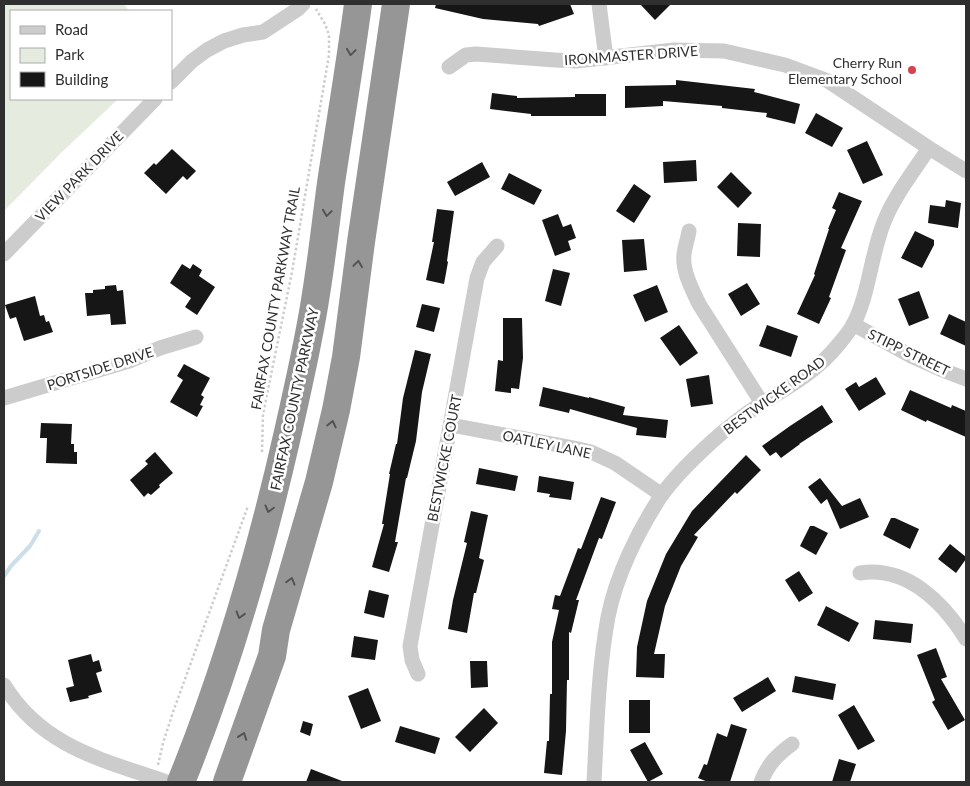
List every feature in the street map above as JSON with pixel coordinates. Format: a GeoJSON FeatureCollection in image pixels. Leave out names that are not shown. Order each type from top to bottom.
{"type":"FeatureCollection","features":[{"type":"Feature","properties":{"kind":"highway","name":"FAIRFAX COUNTY PARKWAY"},"geometry":{"type":"LineString","coordinates":[[181,782],[218,683],[254,568],[299,383],[316,295],[358,4]]}},
{"type":"Feature","properties":{"kind":"highway"},"geometry":{"type":"LineString","coordinates":[[227,782],[272,656],[276,630],[309,518],[336,410],[346,357],[396,4]]}},
{"type":"Feature","properties":{"kind":"street"},"geometry":{"type":"LineString","coordinates":[[172,81],[192,61],[207,50],[224,41],[263,32],[308,4]]}},
{"type":"Feature","properties":{"kind":"street"},"geometry":{"type":"LineString","coordinates":[[599,4],[606,58]]}},
{"type":"Feature","properties":{"kind":"street","name":"IRONMASTER DRIVE"},"geometry":{"type":"LineString","coordinates":[[449,67],[466,55],[476,54],[576,61],[674,50],[724,51],[785,65],[828,81],[966,171]]}},
{"type":"Feature","properties":{"kind":"street","name":"VIEW PARK DRIVE"},"geometry":{"type":"LineString","coordinates":[[4,254],[154,100]]}},
{"type":"Feature","properties":{"kind":"street","name":"BESTWICKE ROAD"},"geometry":{"type":"LineString","coordinates":[[594,782],[601,664],[609,615],[617,586],[646,522],[662,495],[708,445],[762,402],[814,370],[839,344],[853,324],[862,303],[884,221],[895,200],[930,148]]}},
{"type":"Feature","properties":{"kind":"street"},"geometry":{"type":"LineString","coordinates":[[689,231],[684,256],[686,273],[692,289],[699,304],[762,402]]}},
{"type":"Feature","properties":{"kind":"street","name":"BESTWICKE COURT"},"geometry":{"type":"LineString","coordinates":[[418,674],[412,660],[410,646],[477,278],[483,262],[497,246]]}},
{"type":"Feature","properties":{"kind":"street","name":"STIPP STREET"},"geometry":{"type":"LineString","coordinates":[[853,324],[911,356],[966,379]]}},
{"type":"Feature","properties":{"kind":"street","name":"PORTSIDE DRIVE"},"geometry":{"type":"LineString","coordinates":[[4,398],[129,361],[160,348],[196,337]]}},
{"type":"Feature","properties":{"kind":"street","name":"OATLEY LANE"},"geometry":{"type":"LineString","coordinates":[[451,425],[591,452],[615,463],[662,495]]}},
{"type":"Feature","properties":{"kind":"street"},"geometry":{"type":"LineString","coordinates":[[860,573],[879,572],[899,576],[915,584],[932,596],[945,609],[956,622],[966,639]]}},
{"type":"Feature","properties":{"kind":"street"},"geometry":{"type":"LineString","coordinates":[[4,684],[12,697],[26,712],[44,729],[61,741],[80,752],[167,782]]}},
{"type":"Feature","properties":{"kind":"street"},"geometry":{"type":"LineString","coordinates":[[761,782],[768,767],[778,754],[792,744]]}},
{"type":"Feature","properties":{"kind":"path","name":"FAIRFAX COUNTY PARKWAY TRAIL"},"geometry":{"type":"LineString","coordinates":[[261,458],[263,414],[292,272],[329,55],[329,35],[325,24],[308,4]]}},
{"type":"Feature","properties":{"kind":"path"},"geometry":{"type":"LineString","coordinates":[[158,766],[168,728],[250,500]]}},
{"type":"Feature","properties":{"kind":"green space"},"geometry":{"type":"Polygon","coordinates":[[[4,4],[124,4],[128,10],[10,10],[10,100],[117,100],[4,211],[4,4]]]}},
{"type":"Feature","properties":{"kind":"building"},"geometry":{"type":"Polygon","coordinates":[[[436,4],[570,4],[574,14],[539,26],[538,24],[483,19],[435,8],[436,4]]]}},
{"type":"Feature","properties":{"kind":"building"},"geometry":{"type":"Polygon","coordinates":[[[640,4],[671,4],[655,20],[640,4]]]}},
{"type":"Feature","properties":{"kind":"building"},"geometry":{"type":"Polygon","coordinates":[[[676,80],[755,89],[754,92],[800,104],[795,124],[766,117],[767,113],[722,108],[722,106],[663,101],[663,106],[625,108],[625,86],[676,85],[676,80]]]}},
{"type":"Feature","properties":{"kind":"building"},"geometry":{"type":"Polygon","coordinates":[[[492,93],[517,96],[517,98],[575,97],[575,94],[606,94],[606,116],[531,116],[531,114],[490,109],[492,93]]]}},
{"type":"Feature","properties":{"kind":"building"},"geometry":{"type":"Polygon","coordinates":[[[816,113],[843,128],[832,147],[805,133],[816,113]]]}},
{"type":"Feature","properties":{"kind":"building"},"geometry":{"type":"Polygon","coordinates":[[[867,141],[883,175],[863,184],[847,150],[867,141]]]}},
{"type":"Feature","properties":{"kind":"building"},"geometry":{"type":"Polygon","coordinates":[[[172,149],[196,171],[187,180],[183,176],[166,194],[144,173],[154,163],[156,165],[172,149]]]}},
{"type":"Feature","properties":{"kind":"building"},"geometry":{"type":"Polygon","coordinates":[[[696,160],[697,181],[664,183],[663,162],[696,160]]]}},
{"type":"Feature","properties":{"kind":"building"},"geometry":{"type":"Polygon","coordinates":[[[482,162],[490,177],[455,196],[447,182],[482,162]]]}},
{"type":"Feature","properties":{"kind":"building"},"geometry":{"type":"Polygon","coordinates":[[[731,172],[752,193],[738,208],[717,187],[731,172]]]}},
{"type":"Feature","properties":{"kind":"building"},"geometry":{"type":"Polygon","coordinates":[[[509,173],[542,190],[534,205],[501,189],[509,173]]]}},
{"type":"Feature","properties":{"kind":"building"},"geometry":{"type":"Polygon","coordinates":[[[634,184],[651,196],[634,223],[616,211],[634,184]]]}},
{"type":"Feature","properties":{"kind":"building"},"geometry":{"type":"Polygon","coordinates":[[[839,192],[862,201],[841,248],[846,250],[829,297],[831,298],[819,324],[797,314],[815,275],[828,229],[836,210],[832,208],[839,192]]]}},
{"type":"Feature","properties":{"kind":"building"},"geometry":{"type":"Polygon","coordinates":[[[946,200],[961,203],[958,228],[928,223],[930,205],[945,207],[946,200]]]}},
{"type":"Feature","properties":{"kind":"building"},"geometry":{"type":"Polygon","coordinates":[[[437,209],[454,211],[444,284],[426,280],[434,242],[432,242],[437,209]]]}},
{"type":"Feature","properties":{"kind":"building"},"geometry":{"type":"Polygon","coordinates":[[[558,214],[563,227],[571,224],[576,238],[568,241],[571,250],[555,256],[542,220],[558,214]]]}},
{"type":"Feature","properties":{"kind":"building"},"geometry":{"type":"Polygon","coordinates":[[[738,223],[761,224],[760,257],[737,256],[738,223]]]}},
{"type":"Feature","properties":{"kind":"building"},"geometry":{"type":"Polygon","coordinates":[[[915,231],[934,240],[934,245],[922,268],[901,258],[915,231]]]}},
{"type":"Feature","properties":{"kind":"building"},"geometry":{"type":"Polygon","coordinates":[[[644,239],[647,270],[624,272],[622,240],[644,239]]]}},
{"type":"Feature","properties":{"kind":"building"},"geometry":{"type":"Polygon","coordinates":[[[182,264],[190,269],[193,264],[202,270],[199,276],[215,287],[197,315],[185,307],[191,298],[170,283],[182,264]]]}},
{"type":"Feature","properties":{"kind":"building"},"geometry":{"type":"Polygon","coordinates":[[[553,269],[570,273],[561,306],[545,301],[553,269]]]}},
{"type":"Feature","properties":{"kind":"building"},"geometry":{"type":"Polygon","coordinates":[[[747,283],[760,304],[741,316],[728,294],[747,283]]]}},
{"type":"Feature","properties":{"kind":"building"},"geometry":{"type":"Polygon","coordinates":[[[116,285],[117,291],[123,290],[126,324],[111,325],[110,314],[87,316],[85,293],[93,293],[93,290],[105,289],[105,286],[116,285]]]}},
{"type":"Feature","properties":{"kind":"building"},"geometry":{"type":"Polygon","coordinates":[[[657,285],[668,312],[645,322],[633,295],[657,285]]]}},
{"type":"Feature","properties":{"kind":"building"},"geometry":{"type":"Polygon","coordinates":[[[919,291],[929,318],[909,326],[898,299],[919,291]]]}},
{"type":"Feature","properties":{"kind":"building"},"geometry":{"type":"Polygon","coordinates":[[[35,296],[40,316],[44,315],[46,322],[49,321],[53,332],[24,341],[16,317],[10,319],[5,305],[35,296]]]}},
{"type":"Feature","properties":{"kind":"building"},"geometry":{"type":"Polygon","coordinates":[[[422,304],[440,308],[434,332],[416,327],[422,304]]]}},
{"type":"Feature","properties":{"kind":"building"},"geometry":{"type":"Polygon","coordinates":[[[949,314],[966,322],[966,346],[940,334],[949,314]]]}},
{"type":"Feature","properties":{"kind":"building"},"geometry":{"type":"Polygon","coordinates":[[[503,318],[522,318],[523,358],[519,389],[511,388],[511,393],[495,391],[498,360],[503,361],[503,318]]]}},
{"type":"Feature","properties":{"kind":"building"},"geometry":{"type":"Polygon","coordinates":[[[679,325],[698,353],[680,366],[660,338],[679,325]]]}},
{"type":"Feature","properties":{"kind":"building"},"geometry":{"type":"Polygon","coordinates":[[[767,325],[798,336],[791,357],[759,346],[767,325]]]}},
{"type":"Feature","properties":{"kind":"building"},"geometry":{"type":"Polygon","coordinates":[[[415,350],[431,354],[422,392],[416,441],[406,478],[395,542],[398,542],[389,572],[372,567],[384,524],[382,524],[389,474],[397,444],[403,398],[415,350]]]}},
{"type":"Feature","properties":{"kind":"building"},"geometry":{"type":"Polygon","coordinates":[[[184,364],[210,378],[201,395],[204,397],[200,405],[203,406],[197,417],[170,402],[183,380],[177,376],[184,364]]]}},
{"type":"Feature","properties":{"kind":"building"},"geometry":{"type":"Polygon","coordinates":[[[709,375],[713,404],[691,407],[686,379],[709,375]]]}},
{"type":"Feature","properties":{"kind":"building"},"geometry":{"type":"Polygon","coordinates":[[[876,377],[886,394],[859,411],[845,389],[856,382],[859,387],[876,377]]]}},
{"type":"Feature","properties":{"kind":"building"},"geometry":{"type":"Polygon","coordinates":[[[543,387],[625,407],[623,415],[668,420],[666,438],[636,435],[637,428],[570,409],[569,413],[539,406],[543,387]]]}},
{"type":"Feature","properties":{"kind":"building"},"geometry":{"type":"Polygon","coordinates":[[[910,390],[951,408],[952,405],[966,411],[966,437],[901,410],[910,390]]]}},
{"type":"Feature","properties":{"kind":"building"},"geometry":{"type":"Polygon","coordinates":[[[822,405],[833,422],[781,458],[776,452],[770,456],[762,446],[822,405]]]}},
{"type":"Feature","properties":{"kind":"building"},"geometry":{"type":"Polygon","coordinates":[[[41,423],[72,424],[71,444],[74,444],[74,452],[77,452],[77,464],[46,463],[47,438],[40,438],[41,423]]]}},
{"type":"Feature","properties":{"kind":"building"},"geometry":{"type":"Polygon","coordinates":[[[155,452],[173,473],[151,495],[148,493],[144,497],[130,480],[148,464],[145,461],[155,452]]]}},
{"type":"Feature","properties":{"kind":"building"},"geometry":{"type":"Polygon","coordinates":[[[746,455],[761,470],[737,494],[735,492],[694,535],[698,537],[681,566],[665,606],[654,654],[665,654],[664,678],[636,677],[637,647],[647,601],[666,554],[692,511],[746,455]]]}},
{"type":"Feature","properties":{"kind":"building"},"geometry":{"type":"Polygon","coordinates":[[[479,468],[518,476],[515,491],[476,484],[479,468]]]}},
{"type":"Feature","properties":{"kind":"building"},"geometry":{"type":"Polygon","coordinates":[[[539,476],[574,482],[571,500],[549,497],[550,494],[537,492],[539,476]]]}},
{"type":"Feature","properties":{"kind":"building"},"geometry":{"type":"Polygon","coordinates":[[[820,478],[842,506],[860,498],[869,517],[840,529],[827,499],[821,504],[808,487],[820,478]]]}},
{"type":"Feature","properties":{"kind":"building"},"geometry":{"type":"Polygon","coordinates":[[[601,497],[616,502],[602,539],[599,538],[576,600],[579,600],[571,633],[569,632],[569,680],[567,680],[566,731],[562,775],[544,773],[547,741],[549,741],[550,694],[552,694],[552,642],[559,610],[552,609],[555,595],[560,596],[578,548],[581,549],[601,497]]]}},
{"type":"Feature","properties":{"kind":"building"},"geometry":{"type":"Polygon","coordinates":[[[471,511],[488,515],[479,558],[484,560],[476,593],[474,593],[467,633],[448,629],[467,543],[464,542],[471,511]]]}},
{"type":"Feature","properties":{"kind":"building"},"geometry":{"type":"Polygon","coordinates":[[[891,518],[919,529],[910,549],[883,535],[891,518]]]}},
{"type":"Feature","properties":{"kind":"building"},"geometry":{"type":"Polygon","coordinates":[[[810,526],[828,533],[816,555],[800,546],[810,526]]]}},
{"type":"Feature","properties":{"kind":"building"},"geometry":{"type":"Polygon","coordinates":[[[950,544],[966,557],[956,573],[938,559],[950,544]]]}},
{"type":"Feature","properties":{"kind":"building"},"geometry":{"type":"Polygon","coordinates":[[[799,571],[813,593],[799,602],[785,580],[799,571]]]}},
{"type":"Feature","properties":{"kind":"building"},"geometry":{"type":"Polygon","coordinates":[[[369,590],[389,595],[384,618],[364,613],[369,590]]]}},
{"type":"Feature","properties":{"kind":"building"},"geometry":{"type":"Polygon","coordinates":[[[826,606],[859,623],[849,642],[817,625],[826,606]]]}},
{"type":"Feature","properties":{"kind":"building"},"geometry":{"type":"Polygon","coordinates":[[[875,620],[913,624],[911,643],[873,639],[875,620]]]}},
{"type":"Feature","properties":{"kind":"building"},"geometry":{"type":"Polygon","coordinates":[[[354,636],[378,640],[375,660],[351,657],[354,636]]]}},
{"type":"Feature","properties":{"kind":"building"},"geometry":{"type":"Polygon","coordinates":[[[936,648],[947,677],[941,679],[965,720],[948,730],[932,702],[935,700],[917,655],[936,648]]]}},
{"type":"Feature","properties":{"kind":"building"},"geometry":{"type":"Polygon","coordinates":[[[91,654],[93,662],[99,660],[102,671],[96,673],[102,692],[88,696],[89,698],[70,702],[66,688],[74,686],[68,660],[91,654]]]}},
{"type":"Feature","properties":{"kind":"building"},"geometry":{"type":"Polygon","coordinates":[[[470,661],[487,661],[488,687],[471,688],[470,661]]]}},
{"type":"Feature","properties":{"kind":"building"},"geometry":{"type":"Polygon","coordinates":[[[795,676],[836,684],[833,700],[792,692],[795,676]]]}},
{"type":"Feature","properties":{"kind":"building"},"geometry":{"type":"Polygon","coordinates":[[[768,677],[776,691],[742,712],[733,698],[768,677]]]}},
{"type":"Feature","properties":{"kind":"building"},"geometry":{"type":"Polygon","coordinates":[[[368,688],[381,721],[361,729],[348,696],[368,688]]]}},
{"type":"Feature","properties":{"kind":"building"},"geometry":{"type":"Polygon","coordinates":[[[629,700],[650,700],[650,733],[629,733],[629,700]]]}},
{"type":"Feature","properties":{"kind":"building"},"geometry":{"type":"Polygon","coordinates":[[[854,705],[875,741],[858,750],[838,715],[854,705]]]}},
{"type":"Feature","properties":{"kind":"building"},"geometry":{"type":"Polygon","coordinates":[[[484,708],[498,723],[470,752],[455,737],[484,708]]]}},
{"type":"Feature","properties":{"kind":"building"},"geometry":{"type":"Polygon","coordinates":[[[303,721],[313,724],[310,736],[300,732],[303,721]]]}},
{"type":"Feature","properties":{"kind":"building"},"geometry":{"type":"Polygon","coordinates":[[[731,724],[747,729],[730,782],[708,782],[698,778],[704,764],[707,765],[717,733],[727,737],[731,724]]]}},
{"type":"Feature","properties":{"kind":"building"},"geometry":{"type":"Polygon","coordinates":[[[400,726],[440,738],[435,754],[395,742],[400,726]]]}},
{"type":"Feature","properties":{"kind":"building"},"geometry":{"type":"Polygon","coordinates":[[[645,742],[663,774],[648,782],[630,750],[645,742]]]}},
{"type":"Feature","properties":{"kind":"building"},"geometry":{"type":"Polygon","coordinates":[[[839,759],[856,764],[850,782],[832,782],[839,759]]]}},
{"type":"Feature","properties":{"kind":"building"},"geometry":{"type":"Polygon","coordinates":[[[311,769],[342,781],[342,782],[306,782],[311,769]]]}},
{"type":"Feature","properties":{"kind":"waterway"},"geometry":{"type":"LineString","coordinates":[[4,576],[30,546],[39,531]]}},
{"type":"Feature","properties":{"kind":"place","name":"Cherry Run Elementary School"},"geometry":{"type":"Point","coordinates":[912,70]}}]}
